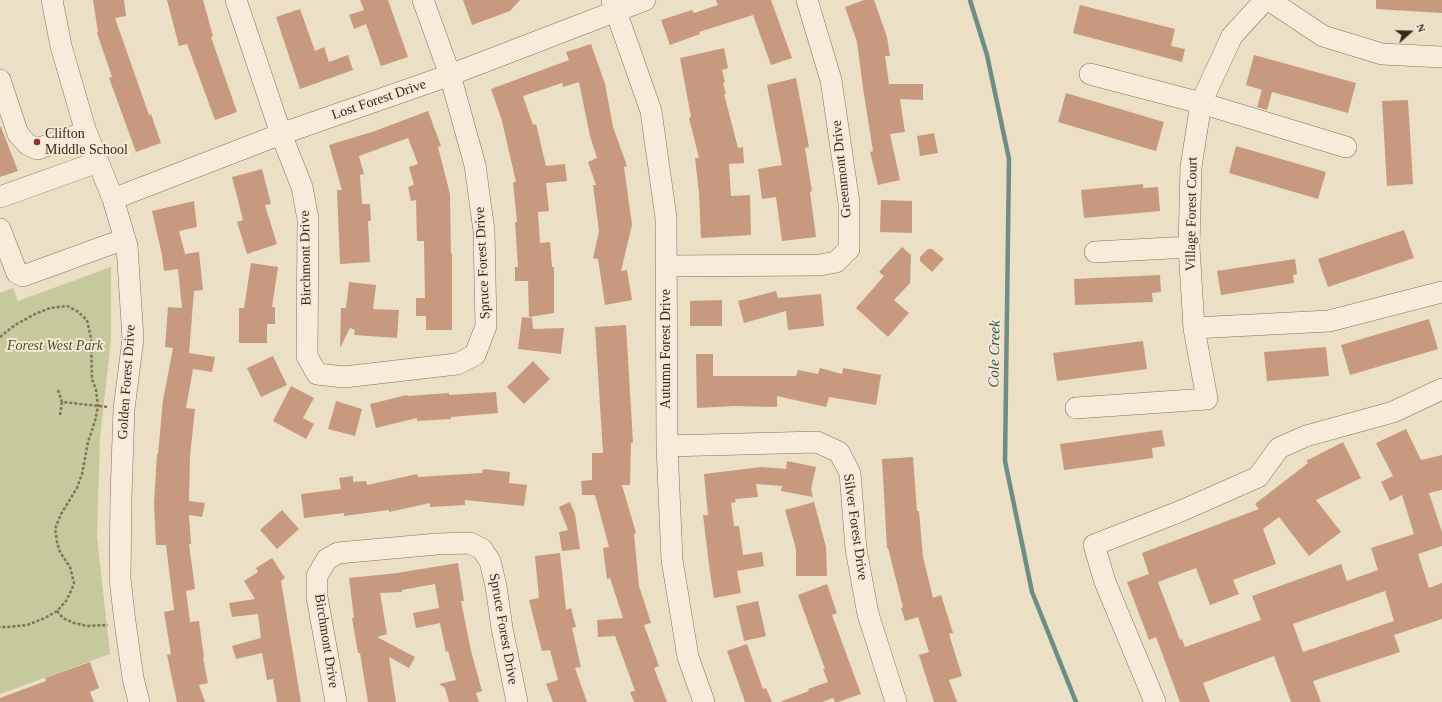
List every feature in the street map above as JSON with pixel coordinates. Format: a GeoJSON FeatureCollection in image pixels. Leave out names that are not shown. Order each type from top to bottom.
{"type":"FeatureCollection","features":[{"type":"Feature","properties":{"kind":"street","name":"Golden Forest Drive"},"geometry":{"type":"LineString","coordinates":[[52,0],[61,46],[86,132],[113,199],[127,246],[133,339],[124,409],[120,579],[133,678],[139,702]]}},
{"type":"Feature","properties":{"kind":"street","name":"Birchmont Drive"},"geometry":{"type":"LineString","coordinates":[[236,0],[281,134],[302,187],[308,219],[307,356],[317,374],[344,376],[397,371]]}},
{"type":"Feature","properties":{"kind":"street","name":"Spruce Forest Drive"},"geometry":{"type":"LineString","coordinates":[[397,371],[457,364],[476,355],[486,326],[484,231],[475,165],[450,75],[423,0]]}},
{"type":"Feature","properties":{"kind":"street","name":"Lost Forest Drive"},"geometry":{"type":"LineString","coordinates":[[113,199],[281,134],[450,75],[614,6],[645,0]]}},
{"type":"Feature","properties":{"kind":"street","name":"Greenmont Drive"},"geometry":{"type":"LineString","coordinates":[[666,266],[820,265],[836,262],[848,249],[849,203],[831,80],[807,0]]}},
{"type":"Feature","properties":{"kind":"street","name":"Village Forest Court"},"geometry":{"type":"LineString","coordinates":[[1076,408],[1207,398],[1194,328],[1189,247],[1191,167],[1201,103],[1232,36],[1265,0]]}},
{"type":"Feature","properties":{"kind":"street"},"geometry":{"type":"LineString","coordinates":[[1269,0],[1323,36],[1382,54],[1442,57]]}},
{"type":"Feature","properties":{"kind":"street","name":"Autumn Forest Drive"},"geometry":{"type":"LineString","coordinates":[[614,6],[650,111],[666,218],[667,446],[672,560],[688,657],[704,702]]}},
{"type":"Feature","properties":{"kind":"street"},"geometry":{"type":"LineString","coordinates":[[1090,74],[1201,103],[1346,146]]}},
{"type":"Feature","properties":{"kind":"street"},"geometry":{"type":"LineString","coordinates":[[0,80],[18,134],[28,144],[37,149],[86,132]]}},
{"type":"Feature","properties":{"kind":"street"},"geometry":{"type":"LineString","coordinates":[[0,197],[98,162]]}},
{"type":"Feature","properties":{"kind":"street"},"geometry":{"type":"LineString","coordinates":[[0,229],[17,273],[23,276],[125,240]]}},
{"type":"Feature","properties":{"kind":"street"},"geometry":{"type":"LineString","coordinates":[[1095,252],[1189,247]]}},
{"type":"Feature","properties":{"kind":"street"},"geometry":{"type":"LineString","coordinates":[[1194,328],[1329,321],[1442,292]]}},
{"type":"Feature","properties":{"kind":"street"},"geometry":{"type":"LineString","coordinates":[[1155,702],[1105,582],[1094,545],[1181,511],[1258,477],[1279,448],[1306,436],[1393,412],[1442,389]]}},
{"type":"Feature","properties":{"kind":"street","name":"Silver Forest Drive"},"geometry":{"type":"LineString","coordinates":[[667,446],[817,442],[839,452],[850,473],[856,548],[868,614],[896,702]]}},
{"type":"Feature","properties":{"kind":"street","name":"Spruce Forest Drive"},"geometry":{"type":"LineString","coordinates":[[398,548],[437,544],[470,543],[482,549],[490,561],[496,586],[502,628],[517,702]]}},
{"type":"Feature","properties":{"kind":"street","name":"Birchmont Drive"},"geometry":{"type":"LineString","coordinates":[[336,702],[317,597],[317,576],[327,559],[338,553],[398,548]]}},
{"type":"Feature","properties":{"kind":"path"},"geometry":{"type":"LineString","coordinates":[[0,337],[15,325],[50,308],[67,306],[77,311],[87,320],[91,338],[92,378],[96,390],[98,406],[88,442],[82,474],[77,488],[61,514],[56,529],[56,542],[60,552],[70,567],[74,583],[71,591],[66,601],[57,611],[45,618],[27,625],[8,628],[0,627]]}},
{"type":"Feature","properties":{"kind":"path"},"geometry":{"type":"LineString","coordinates":[[58,390],[62,402],[60,415]]}},
{"type":"Feature","properties":{"kind":"path"},"geometry":{"type":"LineString","coordinates":[[62,402],[124,409]]}},
{"type":"Feature","properties":{"kind":"path"},"geometry":{"type":"LineString","coordinates":[[57,611],[63,618],[74,623],[87,626],[125,622]]}},
{"type":"Feature","properties":{"kind":"green space","name":"Forest West Park"},"geometry":{"type":"Polygon","coordinates":[[[111,267],[111,339],[100,438],[97,537],[110,654],[0,694],[0,293],[13,288],[18,301],[111,267]]]}},
{"type":"Feature","properties":{"kind":"building"},"geometry":{"type":"Polygon","coordinates":[[[93,0],[124,0],[126,16],[115,18],[149,115],[151,114],[161,143],[136,152],[109,78],[112,77],[97,33],[93,0]]]}},
{"type":"Feature","properties":{"kind":"building"},"geometry":{"type":"Polygon","coordinates":[[[167,0],[203,0],[213,36],[211,37],[237,112],[215,120],[187,44],[179,46],[167,0]]]}},
{"type":"Feature","properties":{"kind":"building"},"geometry":{"type":"Polygon","coordinates":[[[360,0],[388,0],[408,57],[381,66],[366,24],[354,29],[349,15],[364,10],[360,0]]]}},
{"type":"Feature","properties":{"kind":"building"},"geometry":{"type":"Polygon","coordinates":[[[463,0],[520,0],[510,11],[472,25],[463,0]]]}},
{"type":"Feature","properties":{"kind":"building"},"geometry":{"type":"Polygon","coordinates":[[[716,0],[771,0],[792,58],[771,65],[753,15],[699,32],[700,34],[670,45],[661,20],[692,10],[694,13],[718,5],[716,0]]]}},
{"type":"Feature","properties":{"kind":"building"},"geometry":{"type":"Polygon","coordinates":[[[864,0],[874,0],[887,37],[890,56],[885,56],[889,84],[923,84],[923,100],[900,99],[905,132],[890,134],[900,180],[878,185],[870,152],[873,151],[857,42],[845,7],[864,0]]]}},
{"type":"Feature","properties":{"kind":"building"},"geometry":{"type":"Polygon","coordinates":[[[1376,0],[1442,0],[1442,13],[1376,9],[1376,0]]]}},
{"type":"Feature","properties":{"kind":"building"},"geometry":{"type":"Polygon","coordinates":[[[1080,5],[1175,29],[1171,46],[1185,49],[1182,62],[1073,33],[1080,5]]]}},
{"type":"Feature","properties":{"kind":"building"},"geometry":{"type":"Polygon","coordinates":[[[300,9],[315,51],[324,47],[329,62],[348,55],[353,70],[300,89],[276,17],[300,9]]]}},
{"type":"Feature","properties":{"kind":"building"},"geometry":{"type":"Polygon","coordinates":[[[591,44],[605,84],[613,127],[627,166],[624,167],[632,225],[621,271],[627,270],[632,300],[605,305],[598,259],[593,258],[599,231],[593,185],[596,185],[588,162],[597,158],[590,136],[579,82],[563,87],[562,83],[523,96],[533,125],[536,124],[546,166],[565,164],[567,181],[546,183],[549,211],[538,212],[540,243],[550,242],[552,267],[554,267],[554,313],[529,317],[528,281],[515,281],[515,267],[518,267],[515,222],[517,222],[513,182],[516,182],[502,121],[491,89],[569,60],[566,52],[591,44]]]}},
{"type":"Feature","properties":{"kind":"building"},"geometry":{"type":"Polygon","coordinates":[[[724,48],[728,68],[722,70],[726,94],[724,94],[738,148],[743,147],[744,163],[729,164],[731,196],[750,195],[751,235],[701,238],[699,193],[695,158],[699,158],[689,118],[691,117],[680,58],[724,48]]]}},
{"type":"Feature","properties":{"kind":"building"},"geometry":{"type":"Polygon","coordinates":[[[1254,55],[1356,83],[1348,113],[1272,92],[1267,110],[1257,107],[1262,90],[1246,85],[1254,55]]]}},
{"type":"Feature","properties":{"kind":"building"},"geometry":{"type":"Polygon","coordinates":[[[796,78],[809,147],[805,148],[812,191],[810,192],[816,237],[782,241],[776,197],[762,199],[758,169],[782,165],[767,85],[796,78]]]}},
{"type":"Feature","properties":{"kind":"building"},"geometry":{"type":"Polygon","coordinates":[[[1066,93],[1164,122],[1156,151],[1058,122],[1066,93]]]}},
{"type":"Feature","properties":{"kind":"building"},"geometry":{"type":"Polygon","coordinates":[[[1408,100],[1413,184],[1387,186],[1382,101],[1408,100]]]}},
{"type":"Feature","properties":{"kind":"building"},"geometry":{"type":"Polygon","coordinates":[[[428,111],[441,146],[438,147],[450,194],[452,330],[426,330],[426,316],[416,316],[416,298],[425,298],[424,241],[417,241],[416,200],[411,201],[408,187],[414,185],[409,167],[418,164],[408,138],[359,156],[364,174],[360,175],[362,204],[370,204],[371,221],[368,221],[370,262],[340,264],[337,190],[342,190],[329,145],[375,131],[428,111]]]}},
{"type":"Feature","properties":{"kind":"building"},"geometry":{"type":"Polygon","coordinates":[[[0,127],[18,171],[0,177],[0,127]]]}},
{"type":"Feature","properties":{"kind":"building"},"geometry":{"type":"Polygon","coordinates":[[[934,133],[938,153],[920,156],[917,136],[934,133]]]}},
{"type":"Feature","properties":{"kind":"building"},"geometry":{"type":"Polygon","coordinates":[[[1236,146],[1326,172],[1318,199],[1229,173],[1236,146]]]}},
{"type":"Feature","properties":{"kind":"building"},"geometry":{"type":"Polygon","coordinates":[[[262,169],[271,204],[265,205],[277,244],[247,254],[237,222],[243,220],[232,177],[262,169]]]}},
{"type":"Feature","properties":{"kind":"building"},"geometry":{"type":"Polygon","coordinates":[[[1143,184],[1143,188],[1158,187],[1160,211],[1084,218],[1081,190],[1143,184]]]}},
{"type":"Feature","properties":{"kind":"building"},"geometry":{"type":"Polygon","coordinates":[[[881,200],[912,201],[912,233],[880,232],[881,200]]]}},
{"type":"Feature","properties":{"kind":"building"},"geometry":{"type":"Polygon","coordinates":[[[194,201],[197,227],[179,231],[185,254],[199,252],[203,290],[194,291],[189,353],[215,357],[212,372],[193,369],[186,408],[195,409],[190,456],[189,501],[205,503],[202,517],[189,515],[191,544],[189,544],[195,589],[186,591],[190,622],[199,621],[203,658],[208,683],[199,685],[205,702],[177,702],[167,655],[171,654],[164,612],[174,610],[166,545],[156,545],[154,504],[157,454],[163,400],[173,348],[165,347],[168,307],[182,308],[178,269],[164,271],[152,211],[194,201]]]}},
{"type":"Feature","properties":{"kind":"building"},"geometry":{"type":"Polygon","coordinates":[[[1404,230],[1414,258],[1328,287],[1318,259],[1404,230]]]}},
{"type":"Feature","properties":{"kind":"building"},"geometry":{"type":"Polygon","coordinates":[[[902,247],[911,255],[910,283],[894,300],[909,313],[888,337],[856,308],[884,276],[879,272],[902,247]]]}},
{"type":"Feature","properties":{"kind":"building"},"geometry":{"type":"Polygon","coordinates":[[[928,249],[932,249],[944,259],[932,272],[920,261],[920,257],[928,249]]]}},
{"type":"Feature","properties":{"kind":"building"},"geometry":{"type":"Polygon","coordinates":[[[1295,259],[1297,274],[1293,275],[1294,283],[1221,295],[1217,271],[1295,259]]]}},
{"type":"Feature","properties":{"kind":"building"},"geometry":{"type":"Polygon","coordinates":[[[251,263],[278,267],[272,307],[275,307],[275,324],[267,324],[267,343],[239,343],[239,308],[244,308],[251,263]]]}},
{"type":"Feature","properties":{"kind":"building"},"geometry":{"type":"Polygon","coordinates":[[[1160,275],[1161,292],[1152,293],[1153,302],[1075,305],[1074,279],[1160,275]]]}},
{"type":"Feature","properties":{"kind":"building"},"geometry":{"type":"Polygon","coordinates":[[[349,282],[376,285],[373,309],[399,310],[397,338],[354,335],[355,330],[350,328],[340,348],[341,308],[346,308],[349,282]]]}},
{"type":"Feature","properties":{"kind":"building"},"geometry":{"type":"Polygon","coordinates":[[[776,291],[778,298],[821,294],[824,326],[788,330],[786,311],[744,323],[738,301],[776,291]]]}},
{"type":"Feature","properties":{"kind":"building"},"geometry":{"type":"Polygon","coordinates":[[[722,300],[722,326],[690,326],[690,301],[722,300]]]}},
{"type":"Feature","properties":{"kind":"building"},"geometry":{"type":"Polygon","coordinates":[[[522,317],[532,318],[533,329],[564,328],[561,354],[518,349],[522,317]]]}},
{"type":"Feature","properties":{"kind":"building"},"geometry":{"type":"Polygon","coordinates":[[[1429,319],[1438,349],[1350,375],[1341,345],[1429,319]]]}},
{"type":"Feature","properties":{"kind":"building"},"geometry":{"type":"Polygon","coordinates":[[[626,325],[633,443],[631,443],[630,485],[622,485],[636,533],[634,534],[639,586],[651,623],[644,625],[659,666],[654,668],[667,702],[634,702],[630,692],[635,691],[615,636],[598,637],[597,620],[623,618],[610,578],[607,579],[603,548],[609,547],[595,495],[582,495],[581,481],[592,480],[592,453],[603,453],[595,327],[626,325]]]}},
{"type":"Feature","properties":{"kind":"building"},"geometry":{"type":"Polygon","coordinates":[[[1143,341],[1147,369],[1057,381],[1053,353],[1143,341]]]}},
{"type":"Feature","properties":{"kind":"building"},"geometry":{"type":"Polygon","coordinates":[[[1326,347],[1329,376],[1267,381],[1264,352],[1326,347]]]}},
{"type":"Feature","properties":{"kind":"building"},"geometry":{"type":"Polygon","coordinates":[[[696,354],[713,354],[713,376],[796,376],[798,370],[818,374],[820,368],[842,374],[843,368],[881,375],[876,405],[829,397],[826,407],[777,396],[777,407],[734,406],[697,408],[696,354]]]}},
{"type":"Feature","properties":{"kind":"building"},"geometry":{"type":"Polygon","coordinates":[[[273,356],[287,385],[261,397],[247,368],[273,356]]]}},
{"type":"Feature","properties":{"kind":"building"},"geometry":{"type":"Polygon","coordinates":[[[533,361],[550,379],[524,404],[507,387],[533,361]]]}},
{"type":"Feature","properties":{"kind":"building"},"geometry":{"type":"Polygon","coordinates":[[[291,386],[314,398],[303,418],[314,424],[306,439],[273,421],[291,386]]]}},
{"type":"Feature","properties":{"kind":"building"},"geometry":{"type":"Polygon","coordinates":[[[496,392],[498,413],[451,417],[451,419],[417,421],[417,418],[376,428],[370,404],[407,395],[449,393],[449,395],[496,392]]]}},
{"type":"Feature","properties":{"kind":"building"},"geometry":{"type":"Polygon","coordinates":[[[336,401],[362,409],[355,436],[328,429],[336,401]]]}},
{"type":"Feature","properties":{"kind":"building"},"geometry":{"type":"Polygon","coordinates":[[[1406,429],[1421,460],[1442,455],[1442,490],[1429,493],[1442,532],[1442,546],[1418,554],[1429,588],[1442,583],[1442,619],[1394,635],[1400,652],[1313,681],[1321,702],[1291,702],[1274,656],[1203,683],[1210,702],[1180,702],[1156,637],[1149,640],[1127,582],[1149,574],[1142,553],[1259,509],[1255,504],[1308,463],[1306,461],[1343,442],[1361,478],[1316,500],[1341,532],[1309,556],[1279,517],[1263,529],[1276,564],[1233,580],[1239,594],[1210,605],[1196,568],[1158,582],[1180,640],[1182,639],[1185,647],[1261,620],[1252,596],[1341,564],[1347,581],[1378,570],[1371,548],[1414,534],[1402,495],[1390,501],[1381,482],[1393,476],[1376,443],[1406,429]],[[1385,591],[1293,624],[1303,652],[1394,621],[1385,591]]]}},
{"type":"Feature","properties":{"kind":"building"},"geometry":{"type":"Polygon","coordinates":[[[1162,430],[1165,446],[1152,448],[1153,458],[1064,470],[1060,444],[1162,430]]]}},
{"type":"Feature","properties":{"kind":"building"},"geometry":{"type":"Polygon","coordinates":[[[913,457],[917,511],[919,511],[923,557],[933,598],[941,595],[953,633],[949,634],[962,676],[949,680],[957,702],[934,702],[919,655],[929,652],[918,617],[905,621],[901,608],[903,607],[887,548],[882,459],[913,457]]]}},
{"type":"Feature","properties":{"kind":"building"},"geometry":{"type":"Polygon","coordinates":[[[787,461],[816,467],[811,489],[813,497],[781,491],[782,486],[756,484],[758,497],[735,499],[736,502],[731,503],[734,526],[739,526],[743,555],[762,552],[764,566],[737,571],[741,593],[714,598],[703,515],[708,515],[704,474],[761,467],[786,469],[787,461]]]}},
{"type":"Feature","properties":{"kind":"building"},"geometry":{"type":"Polygon","coordinates":[[[483,469],[510,472],[509,483],[527,485],[524,506],[465,500],[465,505],[430,507],[430,503],[389,512],[389,510],[344,516],[344,513],[304,518],[301,494],[341,489],[339,478],[353,476],[353,482],[366,481],[367,485],[417,474],[418,477],[482,473],[483,469]]]}},
{"type":"Feature","properties":{"kind":"building"},"geometry":{"type":"Polygon","coordinates":[[[570,502],[575,514],[580,549],[562,551],[559,532],[568,530],[559,507],[570,502]]]}},
{"type":"Feature","properties":{"kind":"building"},"geometry":{"type":"Polygon","coordinates":[[[814,502],[826,547],[827,576],[796,576],[796,549],[785,510],[814,502]]]}},
{"type":"Feature","properties":{"kind":"building"},"geometry":{"type":"Polygon","coordinates":[[[282,510],[299,529],[277,549],[260,530],[282,510]]]}},
{"type":"Feature","properties":{"kind":"building"},"geometry":{"type":"Polygon","coordinates":[[[560,553],[566,610],[571,608],[576,627],[572,628],[581,667],[575,668],[587,702],[553,702],[546,684],[558,680],[550,650],[542,651],[529,600],[539,598],[535,556],[560,553]]]}},
{"type":"Feature","properties":{"kind":"building"},"geometry":{"type":"Polygon","coordinates":[[[272,558],[285,578],[281,581],[301,702],[277,702],[273,679],[267,680],[262,653],[236,659],[232,646],[261,638],[258,614],[232,617],[229,603],[255,599],[244,581],[258,572],[256,568],[272,558]]]}},
{"type":"Feature","properties":{"kind":"building"},"geometry":{"type":"Polygon","coordinates":[[[458,563],[464,601],[461,601],[471,651],[482,691],[476,693],[479,702],[449,702],[445,688],[439,684],[456,680],[448,651],[446,652],[440,623],[416,628],[413,613],[439,608],[435,584],[402,590],[402,592],[380,593],[387,634],[377,637],[415,657],[409,668],[389,657],[396,702],[368,702],[360,653],[358,653],[352,618],[354,618],[349,578],[397,573],[458,563]]]}},
{"type":"Feature","properties":{"kind":"building"},"geometry":{"type":"Polygon","coordinates":[[[827,584],[837,613],[832,615],[861,694],[838,702],[835,702],[833,698],[822,702],[782,702],[809,691],[808,689],[828,682],[823,669],[825,669],[798,595],[827,584]]]}},
{"type":"Feature","properties":{"kind":"building"},"geometry":{"type":"Polygon","coordinates":[[[758,601],[766,636],[744,641],[736,606],[758,601]]]}},
{"type":"Feature","properties":{"kind":"building"},"geometry":{"type":"Polygon","coordinates":[[[747,644],[763,689],[766,688],[772,702],[745,702],[727,651],[747,644]]]}},
{"type":"Feature","properties":{"kind":"building"},"geometry":{"type":"Polygon","coordinates":[[[90,662],[99,688],[90,692],[94,702],[0,702],[0,698],[46,681],[45,678],[90,662]]]}},
{"type":"Feature","properties":{"kind":"waterway","name":"Cole Creek"},"geometry":{"type":"LineString","coordinates":[[970,0],[987,55],[1009,159],[1005,461],[1032,592],[1076,702]]}},
{"type":"Feature","properties":{"kind":"place","name":"Clifton Middle School"},"geometry":{"type":"Point","coordinates":[37,142]}}]}
